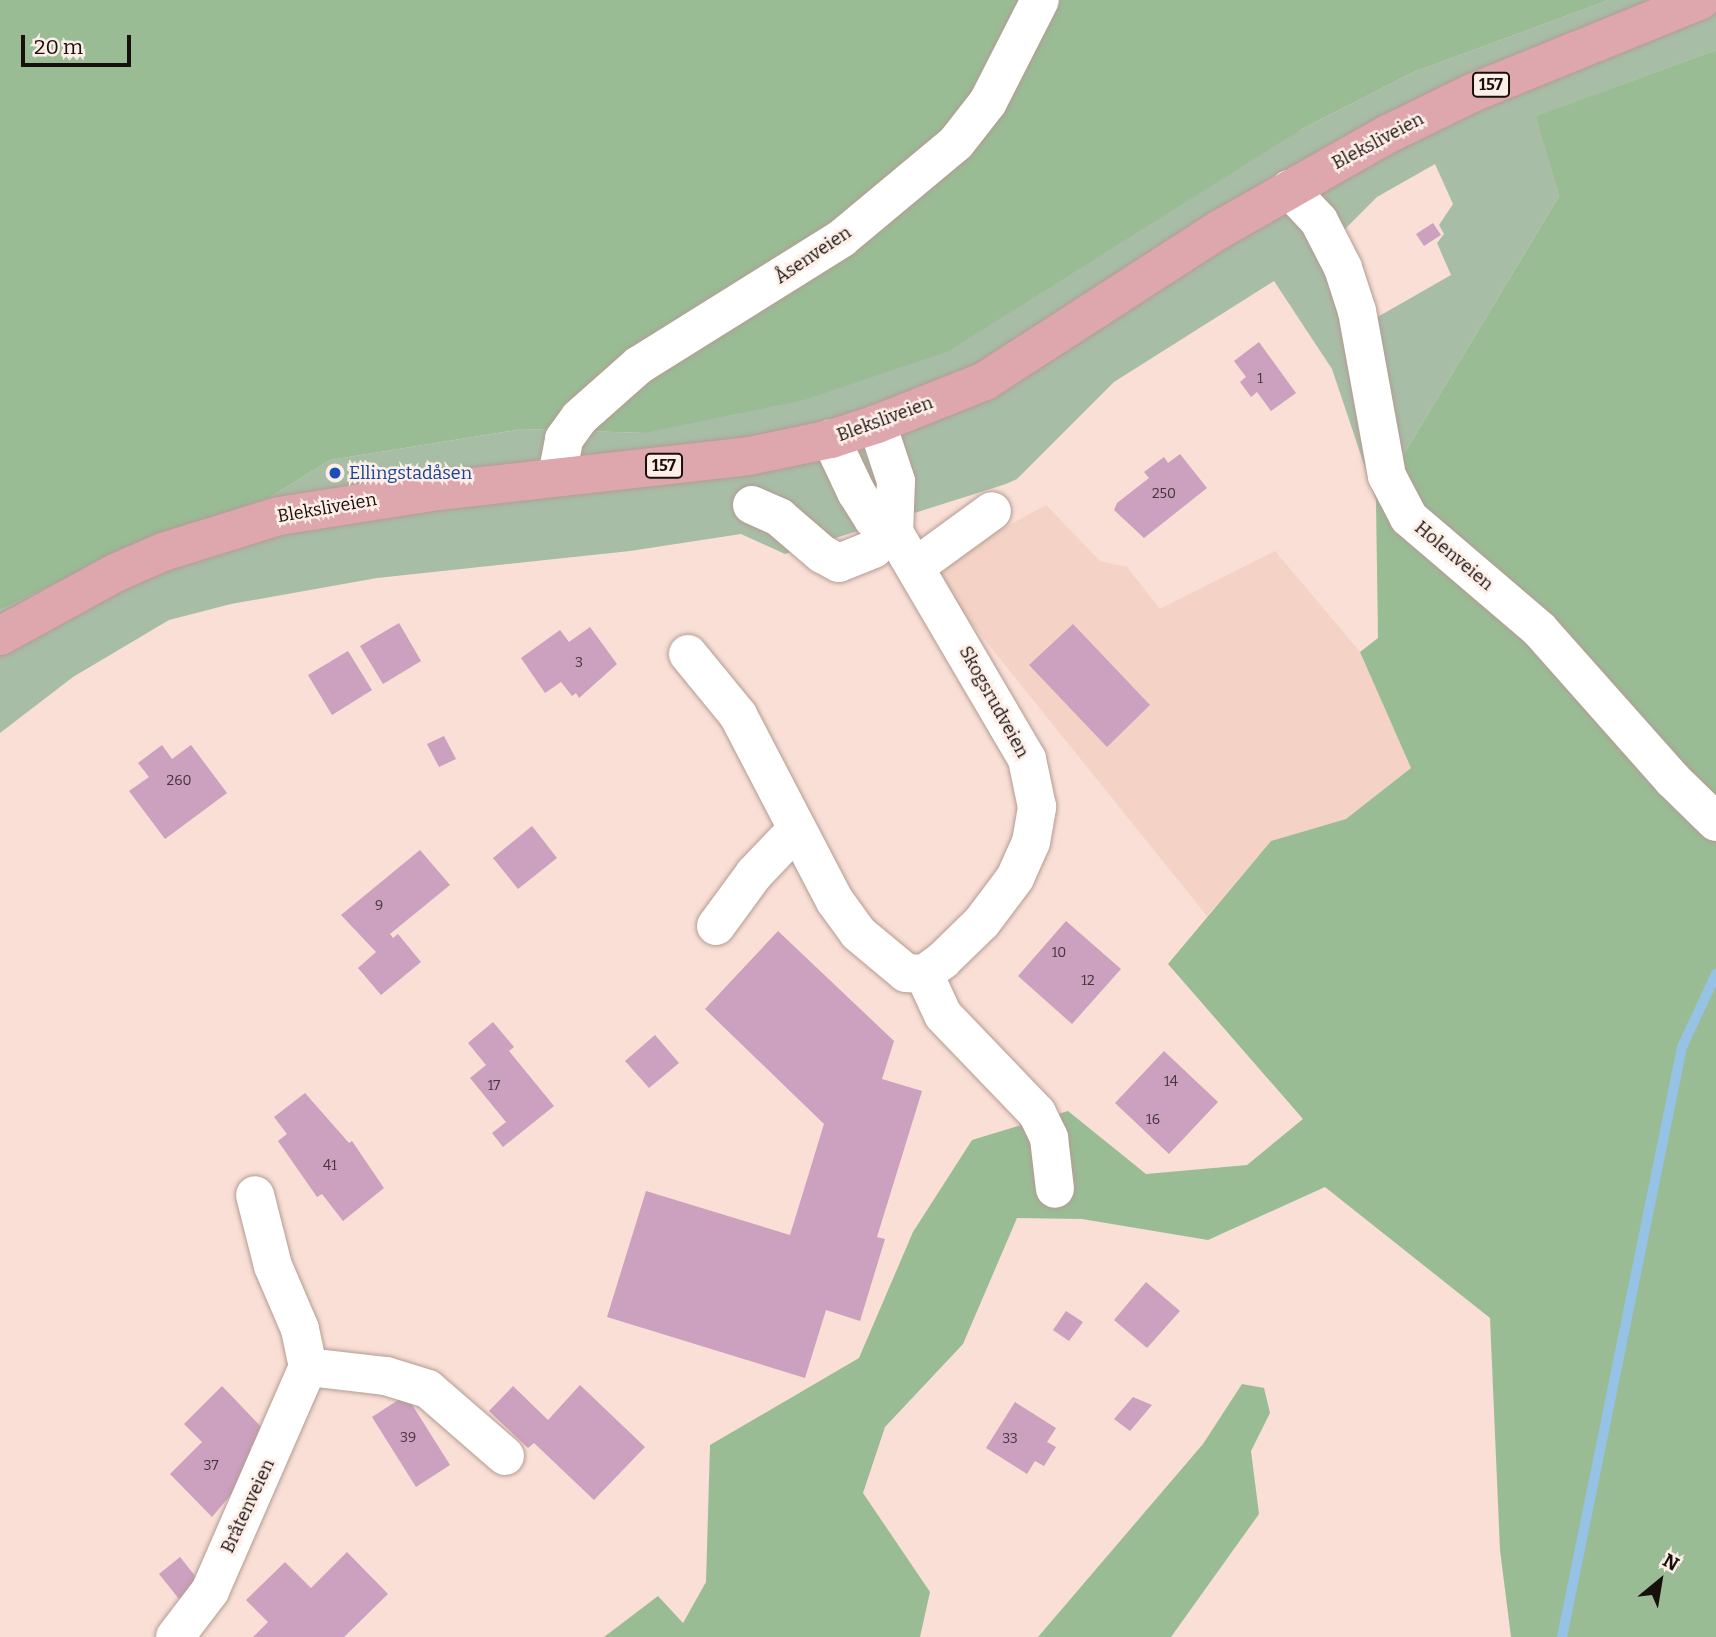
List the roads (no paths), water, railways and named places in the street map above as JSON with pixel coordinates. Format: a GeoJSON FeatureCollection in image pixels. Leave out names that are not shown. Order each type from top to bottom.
{"type":"FeatureCollection","features":[{"type":"Feature","properties":{"kind":"main road","name":"Bleksliveien"},"geometry":{"type":"LineString","coordinates":[[0,636],[151,557],[279,516],[557,476],[749,456],[831,439],[877,424],[985,381],[1289,189],[1472,93],[1701,0]]}},
{"type":"Feature","properties":{"kind":"street","name":"Åsenveien"},"geometry":{"type":"LineString","coordinates":[[557,476],[564,439],[579,418],[639,365],[842,238],[956,143],[988,102],[1040,0]]}},
{"type":"Feature","properties":{"kind":"street","name":"Holenveien"},"geometry":{"type":"LineString","coordinates":[[1289,189],[1319,221],[1343,268],[1357,311],[1387,476],[1409,518],[1539,629],[1673,780],[1716,822]]}},
{"type":"Feature","properties":{"kind":"street"},"geometry":{"type":"LineString","coordinates":[[752,505],[787,522],[822,554],[839,562],[873,549],[894,532],[896,481],[877,424]]}},
{"type":"Feature","properties":{"kind":"street","name":"Skogsrudveien"},"geometry":{"type":"LineString","coordinates":[[831,439],[873,519],[894,532],[1015,736],[1027,760],[1037,807],[1031,842],[1015,878],[982,922],[924,974]]}},
{"type":"Feature","properties":{"kind":"street"},"geometry":{"type":"LineString","coordinates":[[915,568],[992,511]]}},
{"type":"Feature","properties":{"kind":"street"},"geometry":{"type":"LineString","coordinates":[[688,654],[738,715],[773,776],[797,829],[858,933],[906,974],[924,974],[943,1015],[1037,1113],[1049,1138],[1055,1189]]}},
{"type":"Feature","properties":{"kind":"street"},"geometry":{"type":"LineString","coordinates":[[716,926],[754,874],[797,829]]}},
{"type":"Feature","properties":{"kind":"street"},"geometry":{"type":"LineString","coordinates":[[255,1195],[273,1266],[300,1329],[307,1367],[386,1377],[428,1389],[505,1456]]}},
{"type":"Feature","properties":{"kind":"street","name":"Bråtenveien"},"geometry":{"type":"LineString","coordinates":[[175,1637],[210,1591],[307,1367]]}},
{"type":"Feature","properties":{"kind":"waterway"},"geometry":{"type":"LineString","coordinates":[[1562,1637],[1682,1047],[1716,974]]}},
{"type":"Feature","properties":{"kind":"place","name":"Ellingstadåsen"},"geometry":{"type":"Point","coordinates":[335,473]}}]}
